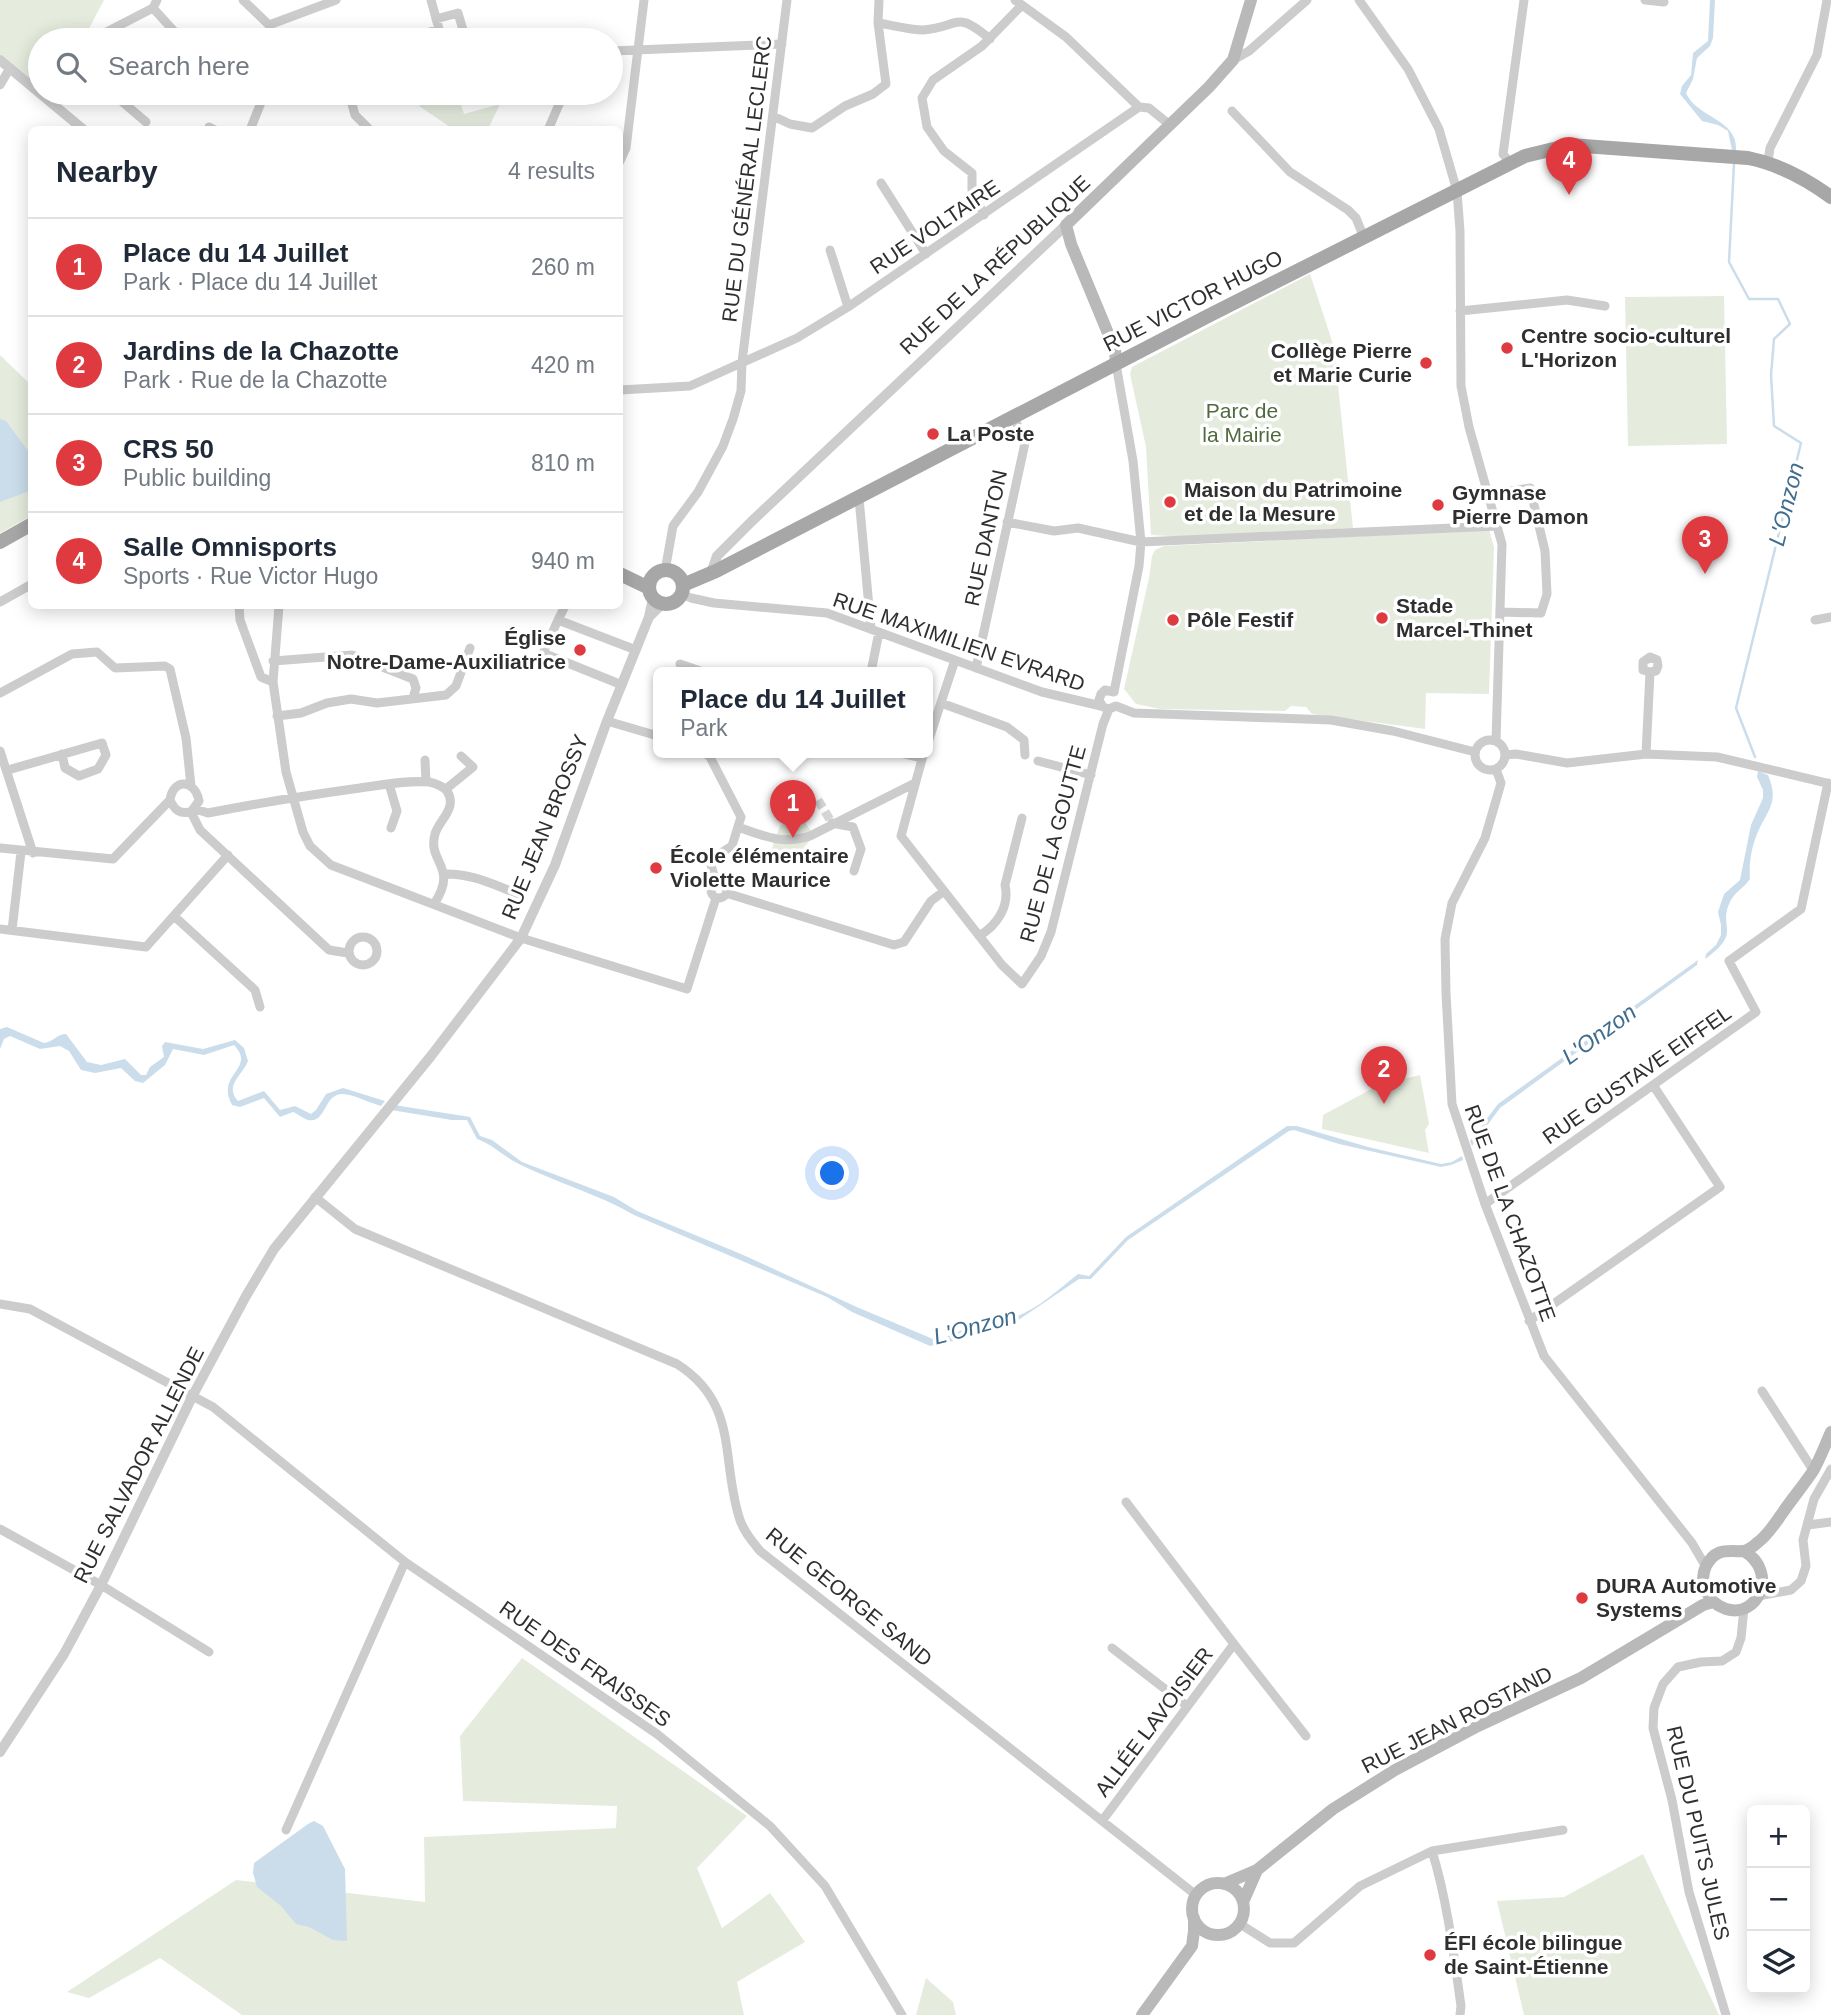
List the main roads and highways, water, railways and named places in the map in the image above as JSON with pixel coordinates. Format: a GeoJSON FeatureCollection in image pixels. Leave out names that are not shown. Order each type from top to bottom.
{"type":"FeatureCollection","features":[{"type":"Feature","properties":{"kind":"main road","name":"RUE DE LA RÉPUBLIQUE"},"geometry":{"type":"LineString","coordinates":[[1116,363],[1115,350],[1071,244],[1066,225],[1209,87],[1233,60],[1251,0]]}},
{"type":"Feature","properties":{"kind":"main road","name":"RUE VICTOR HUGO"},"geometry":{"type":"LineString","coordinates":[[682,589],[1116,363],[1510,163],[1540,151],[1570,145],[1744,158],[1768,162],[1808,181],[1831,197]]}},
{"type":"Feature","properties":{"kind":"main road"},"geometry":{"type":"LineString","coordinates":[[0,542],[28,526]]}},
{"type":"Feature","properties":{"kind":"main road"},"geometry":{"type":"LineString","coordinates":[[623,575],[639,581],[655,597],[672,603],[682,589],[675,573],[665,570],[655,574],[655,597]]}},
{"type":"Feature","properties":{"kind":"main road"},"geometry":{"type":"LineString","coordinates":[[1757,1560],[1767,1534],[1813,1470],[1831,1432]]}},
{"type":"Feature","properties":{"kind":"main road"},"geometry":{"type":"LineString","coordinates":[[1744,1551],[1767,1534]]}},
{"type":"Feature","properties":{"kind":"main road"},"geometry":{"type":"LineString","coordinates":[[1725,1550],[1744,1551],[1757,1560],[1762,1570],[1763,1582],[1758,1596],[1744,1608],[1726,1609],[1713,1602],[1704,1588],[1706,1567],[1716,1555],[1725,1550]]}},
{"type":"Feature","properties":{"kind":"main road"},"geometry":{"type":"LineString","coordinates":[[1684,1617],[1704,1588]]}},
{"type":"Feature","properties":{"kind":"main road","name":"RUE JEAN ROSTAND"},"geometry":{"type":"LineString","coordinates":[[1257,1870],[1333,1809],[1395,1770],[1478,1726],[1581,1678],[1703,1605],[1713,1602]]}},
{"type":"Feature","properties":{"kind":"main road"},"geometry":{"type":"LineString","coordinates":[[1142,2015],[1192,1945],[1195,1931],[1193,1902],[1196,1895],[1208,1885],[1224,1884],[1257,1870]]}},
{"type":"Feature","properties":{"kind":"main road"},"geometry":{"type":"LineString","coordinates":[[1243,1902],[1257,1870]]}},
{"type":"Feature","properties":{"kind":"main road"},"geometry":{"type":"LineString","coordinates":[[1192,1945],[1213,1934],[1228,1933],[1240,1924],[1243,1902],[1236,1890],[1224,1884]]}},
{"type":"Feature","properties":{"kind":"main road"},"geometry":{"type":"LineString","coordinates":[[1194,1917],[1201,1928],[1213,1934]]}},
{"type":"Feature","properties":{"kind":"water"},"geometry":{"type":"Polygon","coordinates":[[[1710,0],[1715,0],[1713,38],[1710,46],[1697,58],[1693,79],[1686,93],[1699,108],[1731,132],[1736,150],[1732,150],[1728,131],[1702,121],[1680,94],[1682,86],[1691,75],[1693,53],[1708,41],[1710,0]]]}},
{"type":"Feature","properties":{"kind":"water"},"geometry":{"type":"Polygon","coordinates":[[[0,419],[6,421],[28,451],[28,492],[0,502],[0,419]]]}},
{"type":"Feature","properties":{"kind":"water"},"geometry":{"type":"Polygon","coordinates":[[[1758,771],[1768,775],[1773,793],[1771,806],[1753,845],[1750,879],[1733,897],[1727,909],[1727,930],[1723,942],[1705,959],[1721,935],[1718,912],[1724,894],[1740,880],[1751,825],[1763,798],[1758,771]]]}},
{"type":"Feature","properties":{"kind":"water"},"geometry":{"type":"Polygon","coordinates":[[[1698,960],[1697,965],[1500,1108],[1472,1146],[1470,1141],[1498,1104],[1698,960]]]}},
{"type":"Feature","properties":{"kind":"water"},"geometry":{"type":"Polygon","coordinates":[[[7,1027],[44,1043],[66,1034],[87,1062],[101,1065],[125,1059],[141,1075],[146,1075],[150,1067],[164,1057],[162,1046],[165,1042],[203,1049],[235,1040],[244,1048],[248,1061],[233,1085],[238,1101],[264,1091],[280,1110],[295,1106],[311,1114],[326,1094],[343,1088],[385,1101],[381,1106],[342,1094],[336,1095],[314,1120],[308,1120],[293,1112],[280,1117],[264,1098],[240,1107],[232,1105],[228,1086],[241,1060],[234,1045],[204,1055],[173,1049],[165,1065],[143,1083],[135,1081],[121,1068],[95,1073],[81,1070],[69,1051],[60,1046],[40,1049],[10,1036],[4,1039],[0,1049],[0,1029],[7,1027]]]}},
{"type":"Feature","properties":{"kind":"water"},"geometry":{"type":"Polygon","coordinates":[[[394,1105],[470,1117],[480,1136],[492,1140],[522,1162],[614,1197],[637,1211],[933,1339],[946,1337],[984,1322],[1015,1317],[1040,1304],[1078,1274],[1089,1276],[1126,1237],[1287,1126],[1297,1126],[1368,1147],[1441,1164],[1462,1156],[1463,1160],[1441,1167],[1339,1144],[1294,1130],[1289,1131],[1128,1240],[1091,1279],[1079,1279],[1017,1321],[982,1329],[962,1339],[930,1346],[852,1312],[827,1297],[519,1164],[477,1139],[467,1120],[391,1110],[394,1105]]]}},
{"type":"Feature","properties":{"kind":"water"},"geometry":{"type":"Polygon","coordinates":[[[314,1821],[323,1826],[345,1869],[347,1941],[333,1940],[309,1927],[296,1924],[281,1906],[257,1887],[253,1873],[254,1863],[314,1821]]]}},
{"type":"Feature","properties":{"kind":"waterway","name":"L'Onzon"},"geometry":{"type":"LineString","coordinates":[[1734,164],[1729,262],[1749,299],[1778,299],[1790,324],[1774,339],[1771,375],[1774,426],[1801,443],[1736,708],[1755,757]]}},
{"type":"Feature","properties":{"kind":"tunnel"},"geometry":{"type":"LineString","coordinates":[[818,800],[832,823]]}},
{"type":"Feature","properties":{"kind":"place","name":"Salle Omnisports"},"geometry":{"type":"Point","coordinates":[1569,195]}},
{"type":"Feature","properties":{"kind":"place","name":"Centre socio-culturel L'Horizon"},"geometry":{"type":"Point","coordinates":[1507,348]}},
{"type":"Feature","properties":{"kind":"place","name":"Collège Pierre et Marie Curie"},"geometry":{"type":"Point","coordinates":[1426,363]}},
{"type":"Feature","properties":{"kind":"place","name":"La Poste"},"geometry":{"type":"Point","coordinates":[933,434]}},
{"type":"Feature","properties":{"kind":"place","name":"Maison du Patrimoine et de la Mesure"},"geometry":{"type":"Point","coordinates":[1170,502]}},
{"type":"Feature","properties":{"kind":"place","name":"Gymnase Pierre Damon"},"geometry":{"type":"Point","coordinates":[1438,505]}},
{"type":"Feature","properties":{"kind":"place","name":"CRS 50"},"geometry":{"type":"Point","coordinates":[1705,574]}},
{"type":"Feature","properties":{"kind":"place","name":"Stade Marcel-Thinet"},"geometry":{"type":"Point","coordinates":[1382,618]}},
{"type":"Feature","properties":{"kind":"place","name":"Pôle Festif"},"geometry":{"type":"Point","coordinates":[1173,620]}},
{"type":"Feature","properties":{"kind":"place","name":"Église Notre-Dame-Auxiliatrice"},"geometry":{"type":"Point","coordinates":[580,650]}},
{"type":"Feature","properties":{"kind":"place","name":"Place du 14 Juillet"},"geometry":{"type":"Point","coordinates":[793,838]}},
{"type":"Feature","properties":{"kind":"place","name":"École élémentaire Violette Maurice"},"geometry":{"type":"Point","coordinates":[656,868]}},
{"type":"Feature","properties":{"kind":"place","name":"Jardins de la Chazotte"},"geometry":{"type":"Point","coordinates":[1384,1104]}},
{"type":"Feature","properties":{"kind":"place","name":"DURA Automotive Systems"},"geometry":{"type":"Point","coordinates":[1582,1598]}},
{"type":"Feature","properties":{"kind":"place","name":"ÉFI école bilingue de Saint-Étienne"},"geometry":{"type":"Point","coordinates":[1430,1955]}},
{"type":"Feature","properties":{"kind":"park label","name":"Parc de la Mairie"},"geometry":{"type":"Point","coordinates":[1242,423]}}]}
